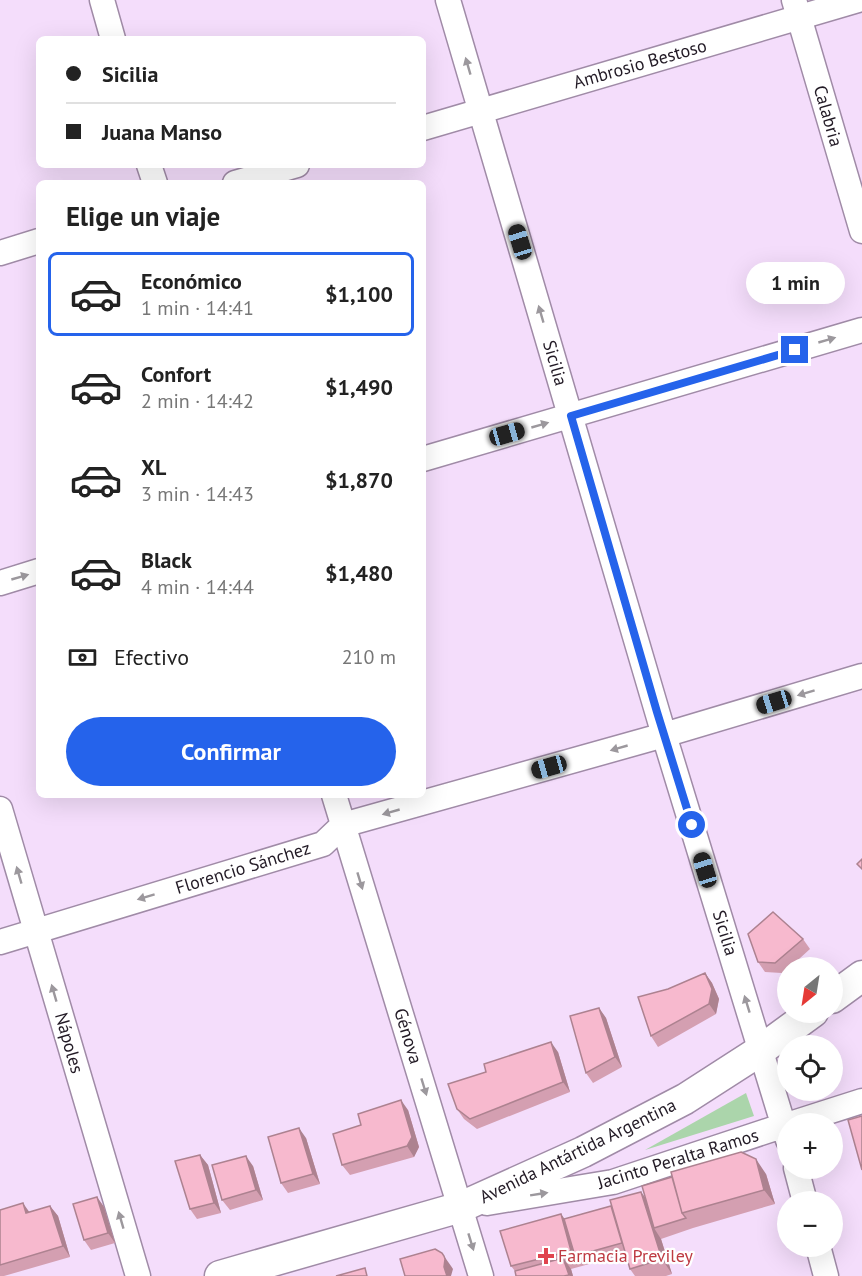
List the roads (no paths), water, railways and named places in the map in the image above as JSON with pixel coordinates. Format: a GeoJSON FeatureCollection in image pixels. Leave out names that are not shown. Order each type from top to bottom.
{"type":"FeatureCollection","features":[{"type":"Feature","properties":{"kind":"main road"},"geometry":{"type":"LineString","coordinates":[[843,990],[862,976]]}},
{"type":"Feature","properties":{"kind":"main road","name":"Avenida Antártida Argentina"},"geometry":{"type":"LineString","coordinates":[[220,1276],[460,1207],[584,1152],[642,1123],[685,1099],[798,1023]]}},
{"type":"Feature","properties":{"kind":"street"},"geometry":{"type":"LineString","coordinates":[[102,0],[112,36]]}},
{"type":"Feature","properties":{"kind":"street","name":"Sicilia"},"geometry":{"type":"LineString","coordinates":[[448,0],[664,735],[782,1113]]}},
{"type":"Feature","properties":{"kind":"street","name":"Ambrosio Bestoso"},"geometry":{"type":"LineString","coordinates":[[426,127],[796,9],[858,0]]}},
{"type":"Feature","properties":{"kind":"street","name":"Calabria"},"geometry":{"type":"LineString","coordinates":[[796,9],[862,231]]}},
{"type":"Feature","properties":{"kind":"street"},"geometry":{"type":"LineString","coordinates":[[245,180],[287,168]]}},
{"type":"Feature","properties":{"kind":"street"},"geometry":{"type":"LineString","coordinates":[[0,253],[36,242]]}},
{"type":"Feature","properties":{"kind":"street"},"geometry":{"type":"LineString","coordinates":[[426,458],[862,330]]}},
{"type":"Feature","properties":{"kind":"street"},"geometry":{"type":"LineString","coordinates":[[0,583],[36,572]]}},
{"type":"Feature","properties":{"kind":"street","name":"Florencio Sánchez"},"geometry":{"type":"LineString","coordinates":[[0,942],[323,844],[343,825],[664,735],[862,676]]}},
{"type":"Feature","properties":{"kind":"street","name":"Génova"},"geometry":{"type":"LineString","coordinates":[[335,798],[481,1276]]}},
{"type":"Feature","properties":{"kind":"street","name":"Nápoles"},"geometry":{"type":"LineString","coordinates":[[0,809],[138,1276]]}},
{"type":"Feature","properties":{"kind":"street","name":"Jacinto Peralta Ramos"},"geometry":{"type":"LineString","coordinates":[[829,1113],[862,1101]]}},
{"type":"Feature","properties":{"kind":"street","name":"Jacinto Peralta Ramos"},"geometry":{"type":"LineString","coordinates":[[460,1207],[613,1182],[777,1131]]}},
{"type":"Feature","properties":{"kind":"street"},"geometry":{"type":"LineString","coordinates":[[821,1257],[826,1276]]}},
{"type":"Feature","properties":{"kind":"place","name":"Farmacia Previley"},"geometry":{"type":"Point","coordinates":[546,1256]}}]}
